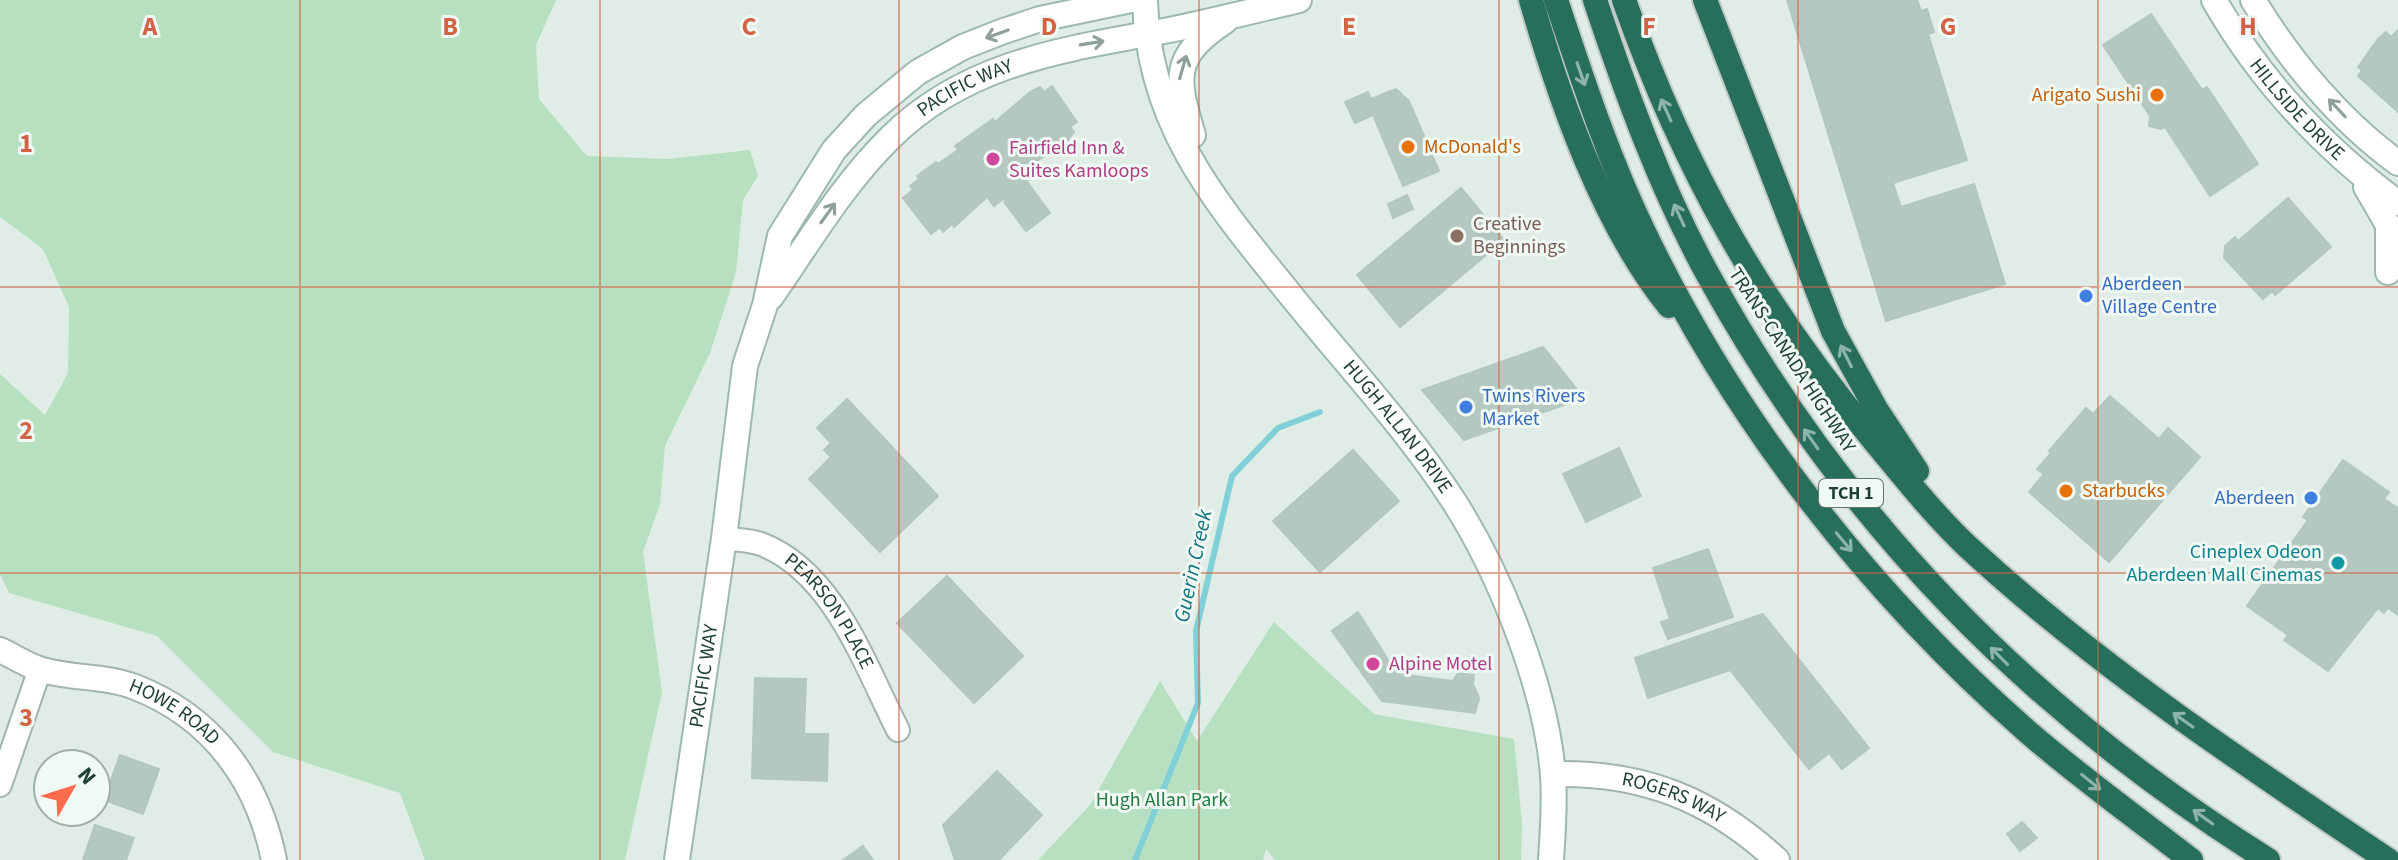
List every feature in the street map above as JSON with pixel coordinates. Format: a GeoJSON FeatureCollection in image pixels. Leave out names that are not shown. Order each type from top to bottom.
{"type":"FeatureCollection","features":[{"type":"Feature","properties":{"kind":"highway"},"geometry":{"type":"LineString","coordinates":[[1531,0],[1567,105],[1621,231],[1646,278],[1715,362]]}},
{"type":"Feature","properties":{"kind":"highway","name":"TCH 1"},"geometry":{"type":"LineString","coordinates":[[1556,0],[1584,84],[1643,230],[1715,362],[1802,489],[1841,539],[1955,663],[2030,734],[2191,860]]}},
{"type":"Feature","properties":{"kind":"highway","name":"TRANS-CANADA HIGHWAY"},"geometry":{"type":"LineString","coordinates":[[1595,0],[1660,176],[1707,273],[1784,401],[1870,518],[1990,647],[2060,710],[2229,835],[2268,860]]}},
{"type":"Feature","properties":{"kind":"highway"},"geometry":{"type":"LineString","coordinates":[[1624,0],[1650,74],[1699,182],[1765,297],[1811,363],[1926,503],[1968,547],[2095,656],[2247,765],[2388,860]]}},
{"type":"Feature","properties":{"kind":"highway"},"geometry":{"type":"LineString","coordinates":[[1705,0],[1811,275],[1853,369],[1928,486],[2006,577]]}},
{"type":"Feature","properties":{"kind":"highway"},"geometry":{"type":"LineString","coordinates":[[1714,0],[1738,79]]}},
{"type":"Feature","properties":{"kind":"highway"},"geometry":{"type":"LineString","coordinates":[[2247,765],[2362,860]]}},
{"type":"Feature","properties":{"kind":"main road","name":"HUGH ALLAN DRIVE"},"geometry":{"type":"LineString","coordinates":[[1128,0],[1146,34],[1169,113],[1211,196],[1423,459],[1474,536],[1506,600],[1527,659],[1553,774],[1551,860]]}},
{"type":"Feature","properties":{"kind":"main road","name":"PACIFIC WAY"},"geometry":{"type":"LineString","coordinates":[[677,860],[724,538],[745,366],[765,305],[780,236],[834,150],[889,94],[918,72],[963,47],[1040,19],[1128,0]]}},
{"type":"Feature","properties":{"kind":"main road","name":"HUGH ALLAN DRIVE"},"geometry":{"type":"LineString","coordinates":[[1145,0],[1146,34]]}},
{"type":"Feature","properties":{"kind":"main road","name":"PACIFIC WAY"},"geometry":{"type":"LineString","coordinates":[[765,305],[858,173],[907,122],[978,76],[1050,51],[1146,34],[1299,0]]}},
{"type":"Feature","properties":{"kind":"main road","name":"HILLSIDE DRIVE"},"geometry":{"type":"LineString","coordinates":[[2214,0],[2263,76],[2320,140],[2398,203]]}},
{"type":"Feature","properties":{"kind":"main road","name":"HILLSIDE DRIVE"},"geometry":{"type":"LineString","coordinates":[[2253,0],[2312,81],[2341,113],[2395,159]]}},
{"type":"Feature","properties":{"kind":"main road"},"geometry":{"type":"LineString","coordinates":[[1211,196],[1179,87],[1180,72],[1196,43],[1234,15]]}},
{"type":"Feature","properties":{"kind":"main road"},"geometry":{"type":"LineString","coordinates":[[834,150],[858,173]]}},
{"type":"Feature","properties":{"kind":"main road"},"geometry":{"type":"LineString","coordinates":[[2356,172],[2388,225],[2388,272]]}},
{"type":"Feature","properties":{"kind":"main road","name":"HOWE ROAD"},"geometry":{"type":"LineString","coordinates":[[0,650],[40,669],[134,686],[185,712],[233,757],[256,798],[274,860]]}},
{"type":"Feature","properties":{"kind":"main road","name":"ROGERS WAY"},"geometry":{"type":"LineString","coordinates":[[1553,774],[1638,780],[1684,797],[1730,820],[1777,860]]}},
{"type":"Feature","properties":{"kind":"street","name":"PEARSON PLACE"},"geometry":{"type":"LineString","coordinates":[[724,538],[760,543],[797,563],[820,587],[898,730]]}},
{"type":"Feature","properties":{"kind":"street"},"geometry":{"type":"LineString","coordinates":[[0,785],[40,669]]}},
{"type":"Feature","properties":{"kind":"green space"},"geometry":{"type":"Polygon","coordinates":[[[0,0],[556,0],[536,45],[539,99],[587,156],[668,159],[750,150],[758,176],[743,200],[736,272],[710,353],[665,446],[660,504],[643,552],[662,692],[625,860],[425,860],[400,793],[273,752],[157,636],[9,593],[0,574],[0,374],[45,415],[68,373],[69,307],[43,249],[0,217],[0,0]]]}},
{"type":"Feature","properties":{"kind":"green space","name":"Hugh Allan Park"},"geometry":{"type":"Polygon","coordinates":[[[1274,622],[1374,714],[1514,739],[1522,823],[1521,860],[1275,860],[1266,849],[1263,860],[1038,860],[1090,805],[1160,681],[1197,741],[1274,622]]]}},
{"type":"Feature","properties":{"kind":"building"},"geometry":{"type":"Polygon","coordinates":[[[1787,0],[1917,0],[1921,11],[1927,9],[1934,32],[1928,34],[1967,160],[1893,183],[1901,207],[1974,184],[2005,284],[1886,321],[1787,0]]]}},
{"type":"Feature","properties":{"kind":"building"},"geometry":{"type":"Polygon","coordinates":[[[2151,14],[2202,90],[2207,87],[2258,164],[2210,196],[2165,127],[2149,126],[2150,116],[2103,45],[2151,14]]]}},
{"type":"Feature","properties":{"kind":"building"},"geometry":{"type":"Polygon","coordinates":[[[2397,31],[2398,112],[2358,76],[2362,70],[2358,67],[2378,39],[2386,32],[2391,37],[2397,31]]]}},
{"type":"Feature","properties":{"kind":"building","name":"Fairfield Inn & Suites Kamloops"},"geometry":{"type":"Polygon","coordinates":[[[1052,86],[1077,122],[1070,127],[1074,132],[1068,140],[1030,166],[1036,174],[1023,184],[1028,183],[1050,213],[1026,231],[1004,202],[1008,195],[994,206],[987,197],[954,227],[952,224],[943,232],[940,227],[931,234],[903,198],[913,190],[910,186],[919,179],[917,176],[958,150],[955,146],[993,119],[995,122],[1030,92],[1040,87],[1044,92],[1052,86]]]}},
{"type":"Feature","properties":{"kind":"building","name":"McDonald's"},"geometry":{"type":"Polygon","coordinates":[[[1396,89],[1409,101],[1439,171],[1403,186],[1373,115],[1355,123],[1345,102],[1368,92],[1371,99],[1396,89]]]}},
{"type":"Feature","properties":{"kind":"building"},"geometry":{"type":"Polygon","coordinates":[[[1461,188],[1504,240],[1400,327],[1357,275],[1461,188]]]}},
{"type":"Feature","properties":{"kind":"building"},"geometry":{"type":"Polygon","coordinates":[[[1407,195],[1413,209],[1393,218],[1388,204],[1407,195]]]}},
{"type":"Feature","properties":{"kind":"building"},"geometry":{"type":"Polygon","coordinates":[[[2288,198],[2331,247],[2275,295],[2272,291],[2263,299],[2224,258],[2225,246],[2235,237],[2238,241],[2288,198]]]}},
{"type":"Feature","properties":{"kind":"building"},"geometry":{"type":"Polygon","coordinates":[[[1543,347],[1584,398],[1464,440],[1422,390],[1543,347]]]}},
{"type":"Feature","properties":{"kind":"building"},"geometry":{"type":"Polygon","coordinates":[[[2110,396],[2159,439],[2168,428],[2200,457],[2109,562],[2029,492],[2044,474],[2037,469],[2051,453],[2049,451],[2086,408],[2093,414],[2110,396]]]}},
{"type":"Feature","properties":{"kind":"building"},"geometry":{"type":"Polygon","coordinates":[[[847,399],[938,496],[880,552],[809,479],[831,457],[824,450],[831,443],[817,428],[847,399]]]}},
{"type":"Feature","properties":{"kind":"building"},"geometry":{"type":"Polygon","coordinates":[[[1619,448],[1641,496],[1586,522],[1563,474],[1619,448]]]}},
{"type":"Feature","properties":{"kind":"building"},"geometry":{"type":"Polygon","coordinates":[[[1353,450],[1399,501],[1320,572],[1273,521],[1353,450]]]}},
{"type":"Feature","properties":{"kind":"building","name":"Cineplex Odeon Aberdeen Mall Cinemas"},"geometry":{"type":"Polygon","coordinates":[[[2343,460],[2389,492],[2384,499],[2398,508],[2398,615],[2388,608],[2384,613],[2378,608],[2328,671],[2284,640],[2288,635],[2247,606],[2308,520],[2303,517],[2343,460]]]}},
{"type":"Feature","properties":{"kind":"building"},"geometry":{"type":"Polygon","coordinates":[[[1708,549],[1733,617],[1668,639],[1661,622],[1670,619],[1653,568],[1708,549]]]}},
{"type":"Feature","properties":{"kind":"building"},"geometry":{"type":"Polygon","coordinates":[[[947,576],[1023,656],[974,703],[897,623],[947,576]]]}},
{"type":"Feature","properties":{"kind":"building","name":"Alpine Motel"},"geometry":{"type":"Polygon","coordinates":[[[1358,612],[1397,674],[1453,681],[1458,673],[1474,675],[1473,684],[1479,698],[1475,713],[1382,701],[1332,631],[1358,612]]]}},
{"type":"Feature","properties":{"kind":"building"},"geometry":{"type":"Polygon","coordinates":[[[1763,614],[1869,748],[1842,769],[1829,753],[1809,769],[1730,670],[1648,698],[1635,658],[1763,614]]]}},
{"type":"Feature","properties":{"kind":"building"},"geometry":{"type":"Polygon","coordinates":[[[755,678],[806,679],[804,734],[828,734],[827,781],[752,778],[755,678]]]}},
{"type":"Feature","properties":{"kind":"building"},"geometry":{"type":"Polygon","coordinates":[[[120,755],[159,769],[143,814],[112,803],[112,778],[120,755]]]}},
{"type":"Feature","properties":{"kind":"building"},"geometry":{"type":"Polygon","coordinates":[[[997,771],[1042,815],[999,860],[955,860],[943,825],[997,771]]]}},
{"type":"Feature","properties":{"kind":"building"},"geometry":{"type":"Polygon","coordinates":[[[2022,822],[2037,838],[2020,851],[2007,834],[2022,822]]]}},
{"type":"Feature","properties":{"kind":"building"},"geometry":{"type":"Polygon","coordinates":[[[94,828],[104,828],[134,838],[126,860],[83,860],[94,828]]]}},
{"type":"Feature","properties":{"kind":"building"},"geometry":{"type":"Polygon","coordinates":[[[863,846],[873,860],[843,860],[863,846]]]}},
{"type":"Feature","properties":{"kind":"waterway","name":"Guerin Creek"},"geometry":{"type":"LineString","coordinates":[[1135,860],[1198,703],[1196,631],[1232,476],[1278,428],[1320,412]]}},
{"type":"Feature","properties":{"kind":"place","name":"Arigato Sushi"},"geometry":{"type":"Point","coordinates":[2157,95]}},
{"type":"Feature","properties":{"kind":"place","name":"McDonald's"},"geometry":{"type":"Point","coordinates":[1408,147]}},
{"type":"Feature","properties":{"kind":"place","name":"Fairfield Inn & Suites Kamloops"},"geometry":{"type":"Point","coordinates":[993,159]}},
{"type":"Feature","properties":{"kind":"place","name":"Creative Beginnings"},"geometry":{"type":"Point","coordinates":[1457,236]}},
{"type":"Feature","properties":{"kind":"place","name":"Aberdeen Village Centre"},"geometry":{"type":"Point","coordinates":[2086,296]}},
{"type":"Feature","properties":{"kind":"place","name":"Twins Rivers Market"},"geometry":{"type":"Point","coordinates":[1466,407]}},
{"type":"Feature","properties":{"kind":"place","name":"Starbucks"},"geometry":{"type":"Point","coordinates":[2066,491]}},
{"type":"Feature","properties":{"kind":"place","name":"Aberdeen"},"geometry":{"type":"Point","coordinates":[2311,498]}},
{"type":"Feature","properties":{"kind":"place","name":"Cineplex Odeon Aberdeen Mall Cinemas"},"geometry":{"type":"Point","coordinates":[2338,563]}},
{"type":"Feature","properties":{"kind":"place","name":"Alpine Motel"},"geometry":{"type":"Point","coordinates":[1373,664]}}]}
